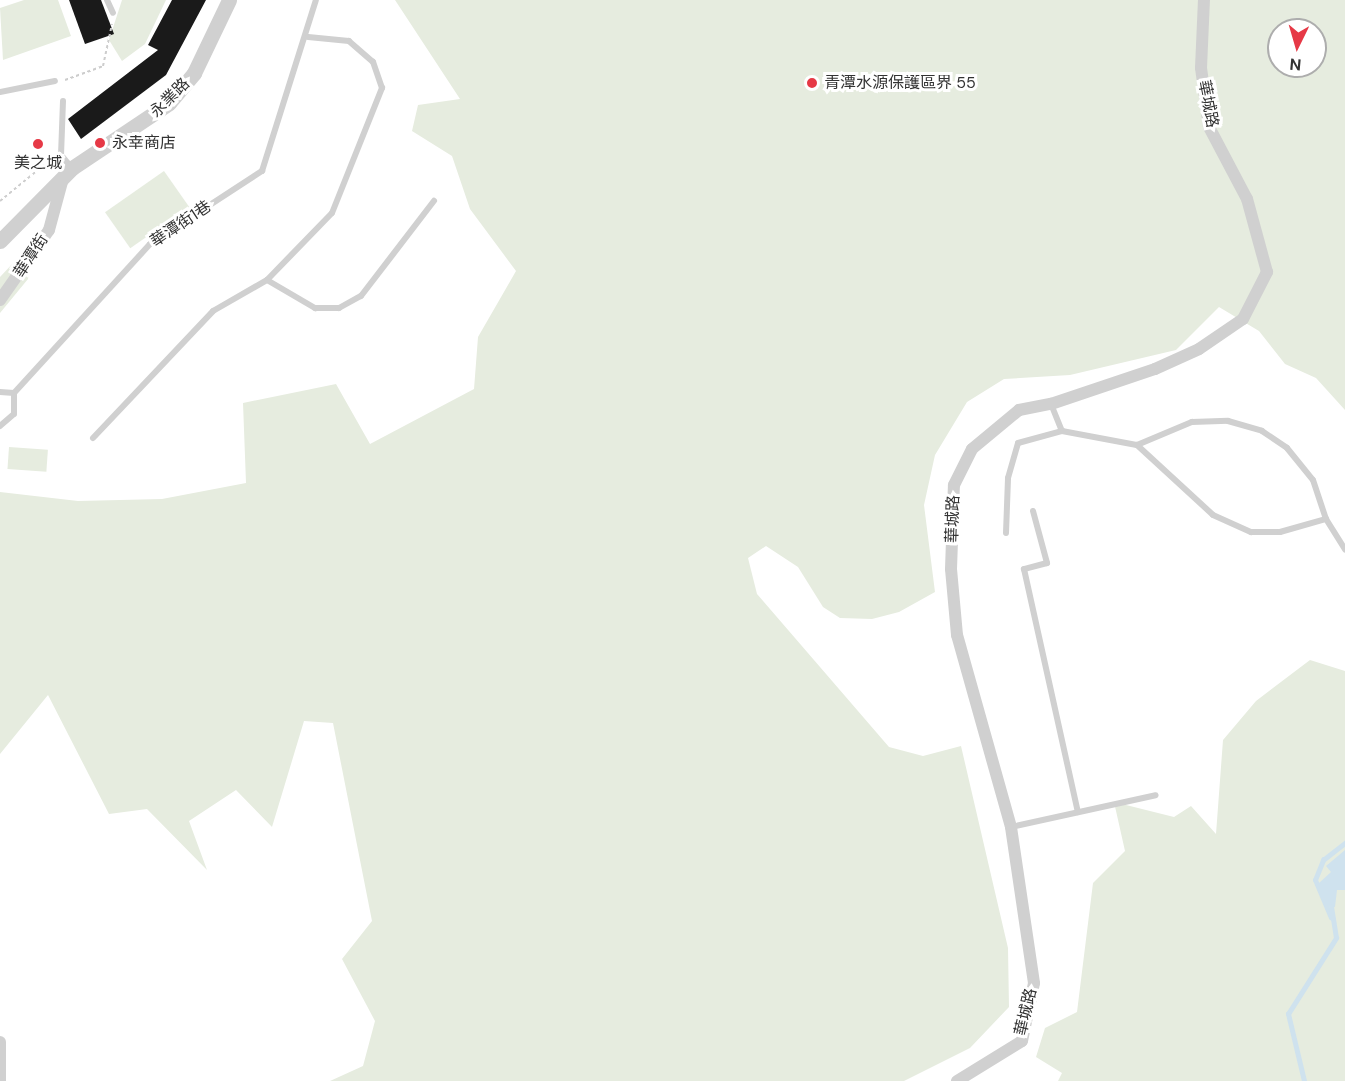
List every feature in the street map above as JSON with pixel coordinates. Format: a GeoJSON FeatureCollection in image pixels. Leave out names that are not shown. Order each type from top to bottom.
{"type":"FeatureCollection","features":[{"type":"Feature","properties":{"kind":"street","name":"永業路"},"geometry":{"type":"LineString","coordinates":[[0,241],[68,171],[169,103],[194,73],[229,0]]}},
{"type":"Feature","properties":{"kind":"street","name":"華城路"},"geometry":{"type":"LineString","coordinates":[[957,1081],[1022,1041],[1030,1010],[1030,931],[1011,827],[957,635],[951,569],[954,485],[972,449],[1019,410],[1051,404],[1199,349],[1243,320],[1267,272],[1247,199],[1209,127],[1201,68],[1204,0]]}},
{"type":"Feature","properties":{"kind":"street","name":"華潭街"},"geometry":{"type":"LineString","coordinates":[[0,300],[49,230],[68,171]]}},
{"type":"Feature","properties":{"kind":"street"},"geometry":{"type":"LineString","coordinates":[[0,1042],[0,1081]]}},
{"type":"Feature","properties":{"kind":"lane"},"geometry":{"type":"LineString","coordinates":[[107,0],[113,13]]}},
{"type":"Feature","properties":{"kind":"lane","name":"華潭街1巷"},"geometry":{"type":"LineString","coordinates":[[0,426],[14,414],[14,393],[150,244],[262,171],[308,37],[316,0]]}},
{"type":"Feature","properties":{"kind":"lane"},"geometry":{"type":"LineString","coordinates":[[93,438],[213,311],[267,280],[332,213],[382,88],[373,62],[349,41],[308,37]]}},
{"type":"Feature","properties":{"kind":"lane"},"geometry":{"type":"LineString","coordinates":[[0,93],[55,81]]}},
{"type":"Feature","properties":{"kind":"lane"},"geometry":{"type":"LineString","coordinates":[[63,101],[61,155],[68,171]]}},
{"type":"Feature","properties":{"kind":"lane"},"geometry":{"type":"LineString","coordinates":[[267,280],[315,308],[339,308],[361,296],[434,201]]}},
{"type":"Feature","properties":{"kind":"lane"},"geometry":{"type":"LineString","coordinates":[[0,392],[14,393]]}},
{"type":"Feature","properties":{"kind":"lane"},"geometry":{"type":"LineString","coordinates":[[1051,404],[1062,430]]}},
{"type":"Feature","properties":{"kind":"lane"},"geometry":{"type":"LineString","coordinates":[[1137,445],[1192,422],[1228,421],[1262,431],[1287,448],[1313,480],[1326,519],[1345,550]]}},
{"type":"Feature","properties":{"kind":"lane"},"geometry":{"type":"LineString","coordinates":[[1006,533],[1008,478],[1018,443],[1062,430],[1137,445],[1213,515],[1251,532],[1280,532],[1326,519]]}},
{"type":"Feature","properties":{"kind":"lane"},"geometry":{"type":"LineString","coordinates":[[1033,511],[1047,563],[1024,569],[1077,812]]}},
{"type":"Feature","properties":{"kind":"lane"},"geometry":{"type":"LineString","coordinates":[[1011,827],[1156,795]]}},
{"type":"Feature","properties":{"kind":"path"},"geometry":{"type":"LineString","coordinates":[[55,81],[103,66],[113,13]]}},
{"type":"Feature","properties":{"kind":"path"},"geometry":{"type":"LineString","coordinates":[[0,201],[45,164]]}},
{"type":"Feature","properties":{"kind":"shaded area"},"geometry":{"type":"Polygon","coordinates":[[[24,0],[58,0],[71,36],[3,60],[0,8],[24,0]]]}},
{"type":"Feature","properties":{"kind":"shaded area"},"geometry":{"type":"Polygon","coordinates":[[[122,0],[166,0],[145,44],[122,61],[109,40],[122,0]]]}},
{"type":"Feature","properties":{"kind":"shaded area"},"geometry":{"type":"Polygon","coordinates":[[[395,0],[1345,0],[1345,410],[1316,378],[1285,364],[1259,331],[1219,307],[1176,350],[1070,375],[1004,379],[967,402],[935,455],[924,505],[935,592],[899,612],[872,619],[840,618],[823,607],[798,567],[766,546],[748,558],[757,594],[889,747],[923,756],[961,746],[1008,948],[1009,1007],[970,1048],[904,1081],[330,1081],[363,1066],[375,1021],[342,959],[372,921],[333,723],[304,721],[272,827],[236,790],[189,821],[207,870],[147,809],[109,814],[48,695],[0,754],[0,492],[78,501],[162,499],[246,483],[243,403],[336,384],[370,444],[474,389],[478,337],[516,271],[470,209],[452,156],[412,131],[418,105],[460,99],[395,0]]]}},
{"type":"Feature","properties":{"kind":"shaded area"},"geometry":{"type":"Polygon","coordinates":[[[164,171],[189,207],[130,248],[105,212],[164,171]]]}},
{"type":"Feature","properties":{"kind":"shaded area"},"geometry":{"type":"Polygon","coordinates":[[[32,243],[28,279],[0,313],[0,277],[32,243]]]}},
{"type":"Feature","properties":{"kind":"shaded area"},"geometry":{"type":"Polygon","coordinates":[[[9,447],[48,450],[46,472],[7,469],[9,447]]]}},
{"type":"Feature","properties":{"kind":"shaded area"},"geometry":{"type":"Polygon","coordinates":[[[1310,660],[1345,671],[1345,1081],[1058,1081],[1062,1073],[1036,1057],[1045,1028],[1077,1012],[1093,883],[1125,851],[1114,802],[1174,817],[1191,806],[1216,834],[1223,740],[1256,701],[1310,660]]]}},
{"type":"Feature","properties":{"kind":"water"},"geometry":{"type":"Polygon","coordinates":[[[1345,850],[1345,890],[1337,890],[1335,907],[1325,906],[1318,884],[1331,872],[1326,866],[1345,850]]]}},
{"type":"Feature","properties":{"kind":"building"},"geometry":{"type":"Polygon","coordinates":[[[69,0],[101,0],[114,34],[85,44],[69,0]]]}},
{"type":"Feature","properties":{"kind":"building"},"geometry":{"type":"Polygon","coordinates":[[[172,0],[206,0],[166,75],[81,139],[68,119],[158,50],[148,45],[172,0]]]}},
{"type":"Feature","properties":{"kind":"waterway"},"geometry":{"type":"LineString","coordinates":[[1331,918],[1315,880],[1323,860],[1345,843]]}},
{"type":"Feature","properties":{"kind":"waterway"},"geometry":{"type":"LineString","coordinates":[[1304,1081],[1288,1014],[1336,938],[1331,907]]}},
{"type":"Feature","properties":{"kind":"place","name":"青潭水源保護區界 55"},"geometry":{"type":"Point","coordinates":[812,83]}},
{"type":"Feature","properties":{"kind":"place","name":"永幸商店"},"geometry":{"type":"Point","coordinates":[100,143]}},
{"type":"Feature","properties":{"kind":"place","name":"美之城"},"geometry":{"type":"Point","coordinates":[38,144]}}]}
